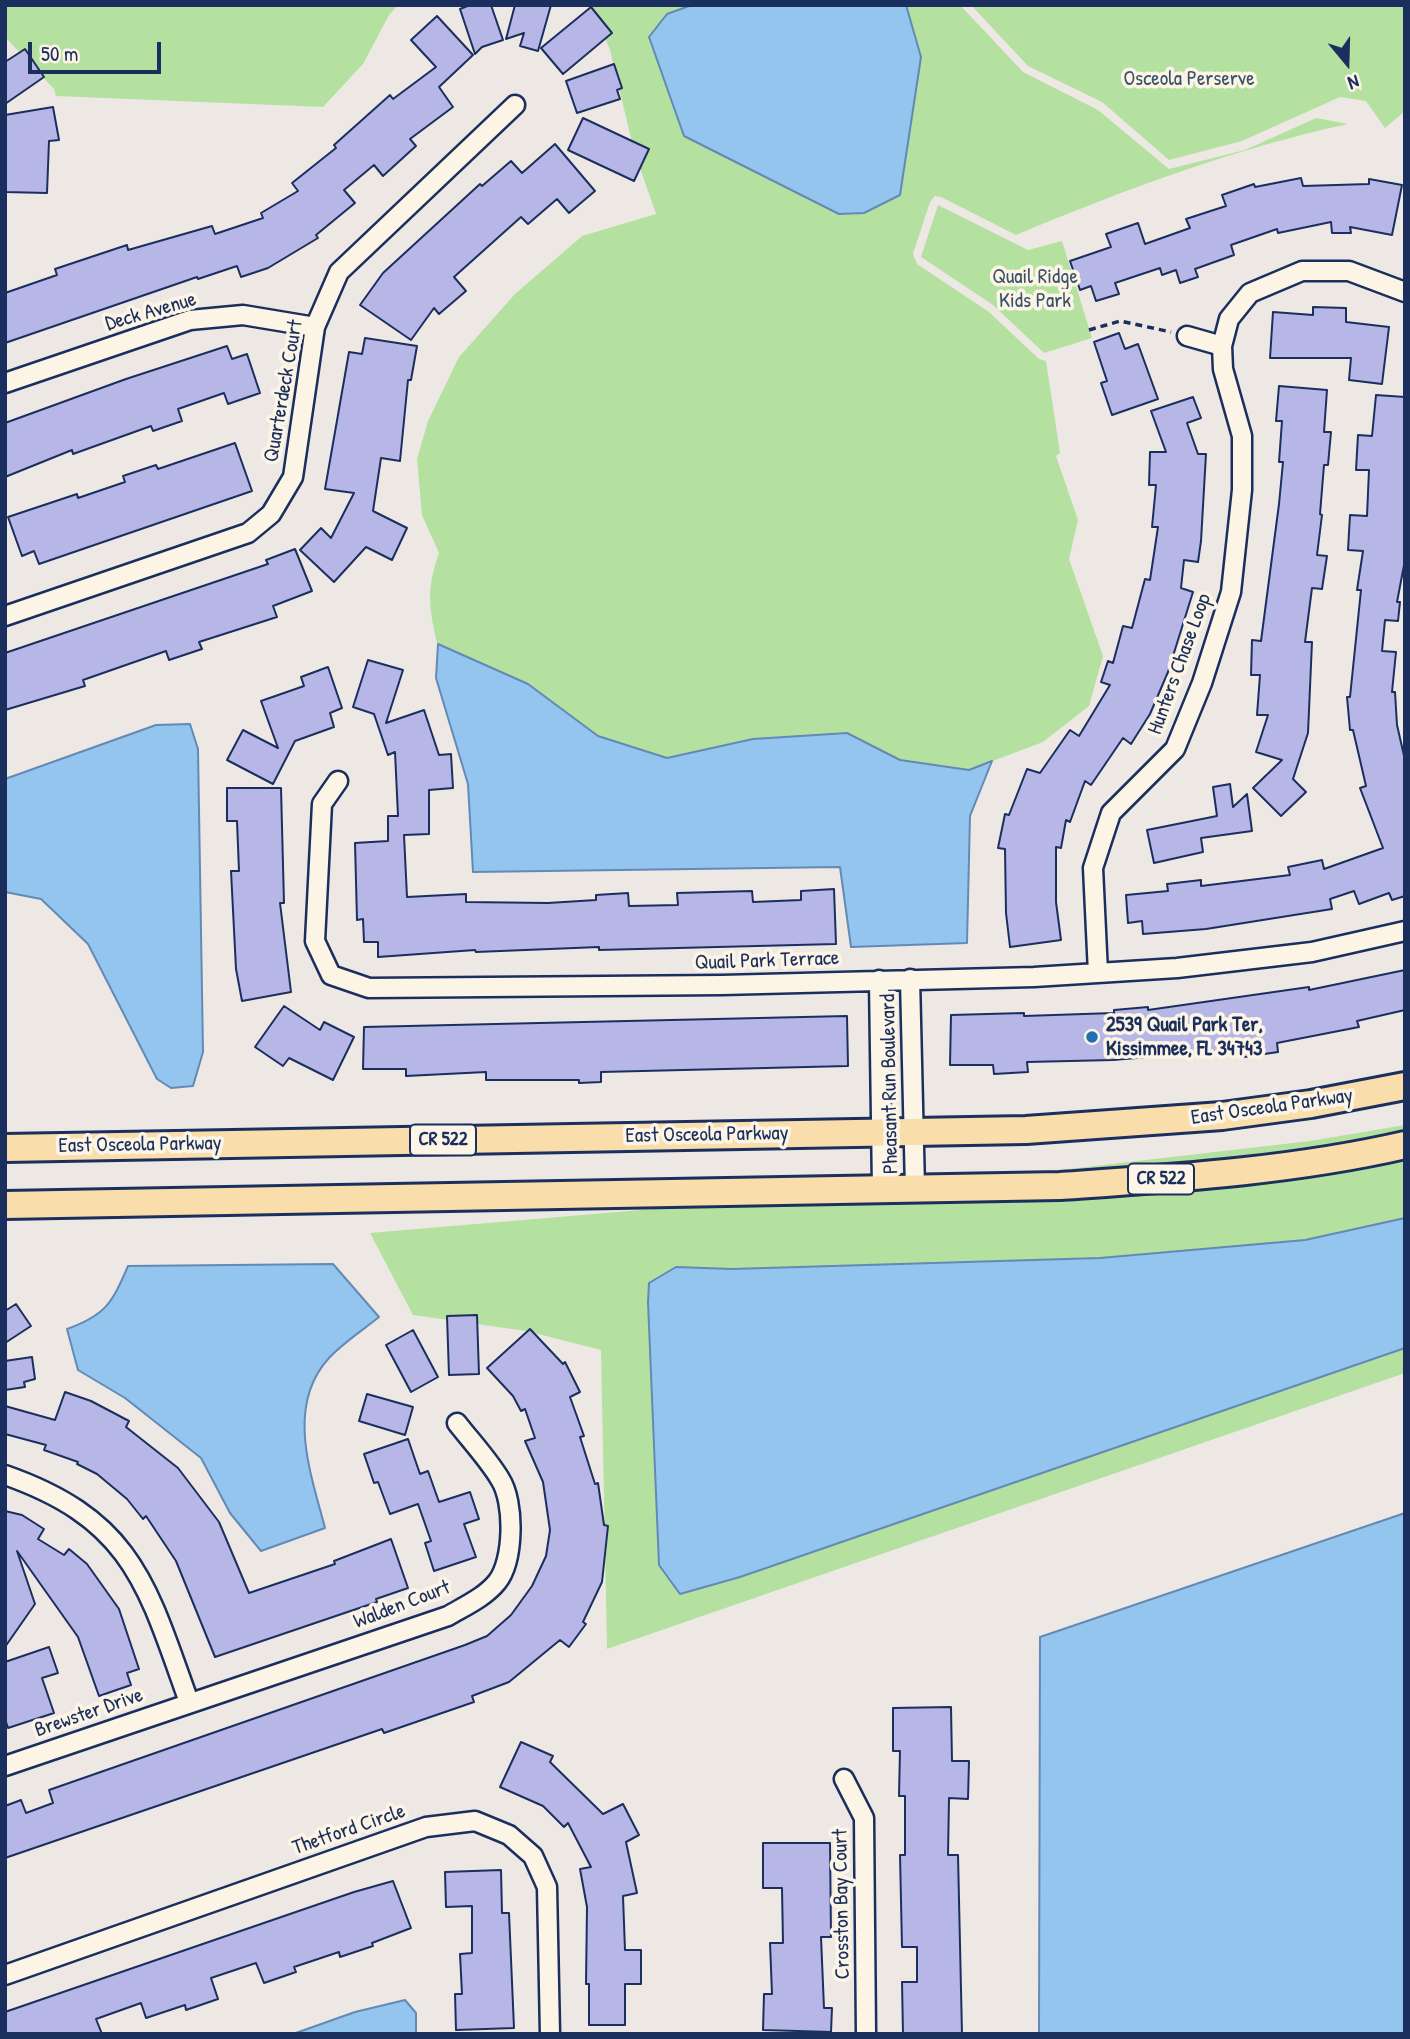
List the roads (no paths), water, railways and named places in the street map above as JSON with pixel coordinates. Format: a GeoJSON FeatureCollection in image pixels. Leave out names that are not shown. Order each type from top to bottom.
{"type":"FeatureCollection","features":[{"type":"Feature","properties":{"kind":"main road","name":"East Osceola Parkway"},"geometry":{"type":"LineString","coordinates":[[5,1148],[1135,1125],[1311,1104],[1405,1086]]}},
{"type":"Feature","properties":{"kind":"main road","name":"CR 522"},"geometry":{"type":"LineString","coordinates":[[5,1205],[1060,1186],[1197,1176],[1307,1163],[1405,1145]]}},
{"type":"Feature","properties":{"kind":"street","name":"Quarterdeck Court"},"geometry":{"type":"LineString","coordinates":[[6,613],[248,533],[271,514],[293,477],[315,327],[339,272],[515,105]]}},
{"type":"Feature","properties":{"kind":"street","name":"Hunters Chase Loop"},"geometry":{"type":"LineString","coordinates":[[1098,973],[1093,868],[1111,813],[1175,749],[1194,705],[1231,592],[1242,490],[1242,436],[1223,369],[1222,346],[1229,318],[1250,293],[1302,271],[1349,271],[1405,292]]}},
{"type":"Feature","properties":{"kind":"street","name":"Deck Avenue"},"geometry":{"type":"LineString","coordinates":[[5,383],[190,320],[243,315],[315,327]]}},
{"type":"Feature","properties":{"kind":"street"},"geometry":{"type":"LineString","coordinates":[[1187,336],[1222,346]]}},
{"type":"Feature","properties":{"kind":"street","name":"Quail Park Terrace"},"geometry":{"type":"LineString","coordinates":[[338,781],[322,804],[315,941],[331,975],[369,988],[722,985],[1098,973],[1177,968],[1312,952],[1405,931]]}},
{"type":"Feature","properties":{"kind":"street","name":"Pheasant Run Boulevard"},"geometry":{"type":"LineString","coordinates":[[910,979],[915,1189]]}},
{"type":"Feature","properties":{"kind":"street","name":"Pheasant Run Boulevard"},"geometry":{"type":"LineString","coordinates":[[879,980],[882,1188]]}},
{"type":"Feature","properties":{"kind":"street","name":"Walden Court"},"geometry":{"type":"LineString","coordinates":[[188,1702],[448,1616],[477,1599],[498,1581],[511,1537],[510,1502],[501,1480],[457,1423]]}},
{"type":"Feature","properties":{"kind":"street"},"geometry":{"type":"LineString","coordinates":[[5,1475],[38,1487],[72,1505],[101,1526],[122,1549],[156,1609],[188,1702]]}},
{"type":"Feature","properties":{"kind":"street","name":"Brewster Drive"},"geometry":{"type":"LineString","coordinates":[[5,1766],[188,1702]]}},
{"type":"Feature","properties":{"kind":"street","name":"Crosston Bay Court"},"geometry":{"type":"LineString","coordinates":[[844,1779],[864,1818],[866,2034]]}},
{"type":"Feature","properties":{"kind":"street","name":"Thetford Circle"},"geometry":{"type":"LineString","coordinates":[[5,1975],[426,1827],[475,1821],[509,1835],[533,1856],[547,1887],[550,2034]]}},
{"type":"Feature","properties":{"kind":"water"},"geometry":{"type":"Polygon","coordinates":[[[692,5],[906,5],[921,57],[900,195],[864,213],[839,214],[684,136],[649,37],[667,14],[692,5]]]}},
{"type":"Feature","properties":{"kind":"water"},"geometry":{"type":"Polygon","coordinates":[[[438,644],[528,684],[598,736],[667,758],[753,739],[847,733],[900,760],[969,770],[992,761],[970,816],[967,943],[851,947],[840,867],[473,872],[468,784],[436,678],[438,644]]]}},
{"type":"Feature","properties":{"kind":"water"},"geometry":{"type":"Polygon","coordinates":[[[190,724],[198,749],[203,1052],[193,1086],[171,1088],[157,1079],[88,944],[41,899],[5,892],[5,779],[156,725],[190,724]]]}},
{"type":"Feature","properties":{"kind":"water"},"geometry":{"type":"Polygon","coordinates":[[[1405,1218],[1405,1348],[740,1577],[680,1594],[659,1565],[649,1283],[676,1267],[732,1269],[1100,1258],[1305,1240],[1405,1218]]]}},
{"type":"Feature","properties":{"kind":"water"},"geometry":{"type":"Polygon","coordinates":[[[333,1264],[379,1317],[329,1358],[316,1377],[308,1397],[305,1441],[325,1528],[261,1551],[230,1513],[201,1458],[125,1398],[78,1370],[67,1329],[91,1318],[106,1306],[128,1266],[333,1264]]]}},
{"type":"Feature","properties":{"kind":"water"},"geometry":{"type":"Polygon","coordinates":[[[1405,1513],[1405,2034],[1039,2034],[1040,1637],[1405,1513]]]}},
{"type":"Feature","properties":{"kind":"water"},"geometry":{"type":"Polygon","coordinates":[[[405,2000],[416,2013],[416,2034],[293,2034],[355,2012],[405,2000]]]}},
{"type":"Feature","properties":{"kind":"place","name":"2539 Quail Park Ter, Kissimmee, FL 34743"},"geometry":{"type":"Point","coordinates":[1092,1037]}},
{"type":"Feature","properties":{"kind":"park label","name":"Osceola Perserve"},"geometry":{"type":"Point","coordinates":[1189,79]}},
{"type":"Feature","properties":{"kind":"park label","name":"Quail Ridge Kids Park"},"geometry":{"type":"Point","coordinates":[1035,289]}}]}
